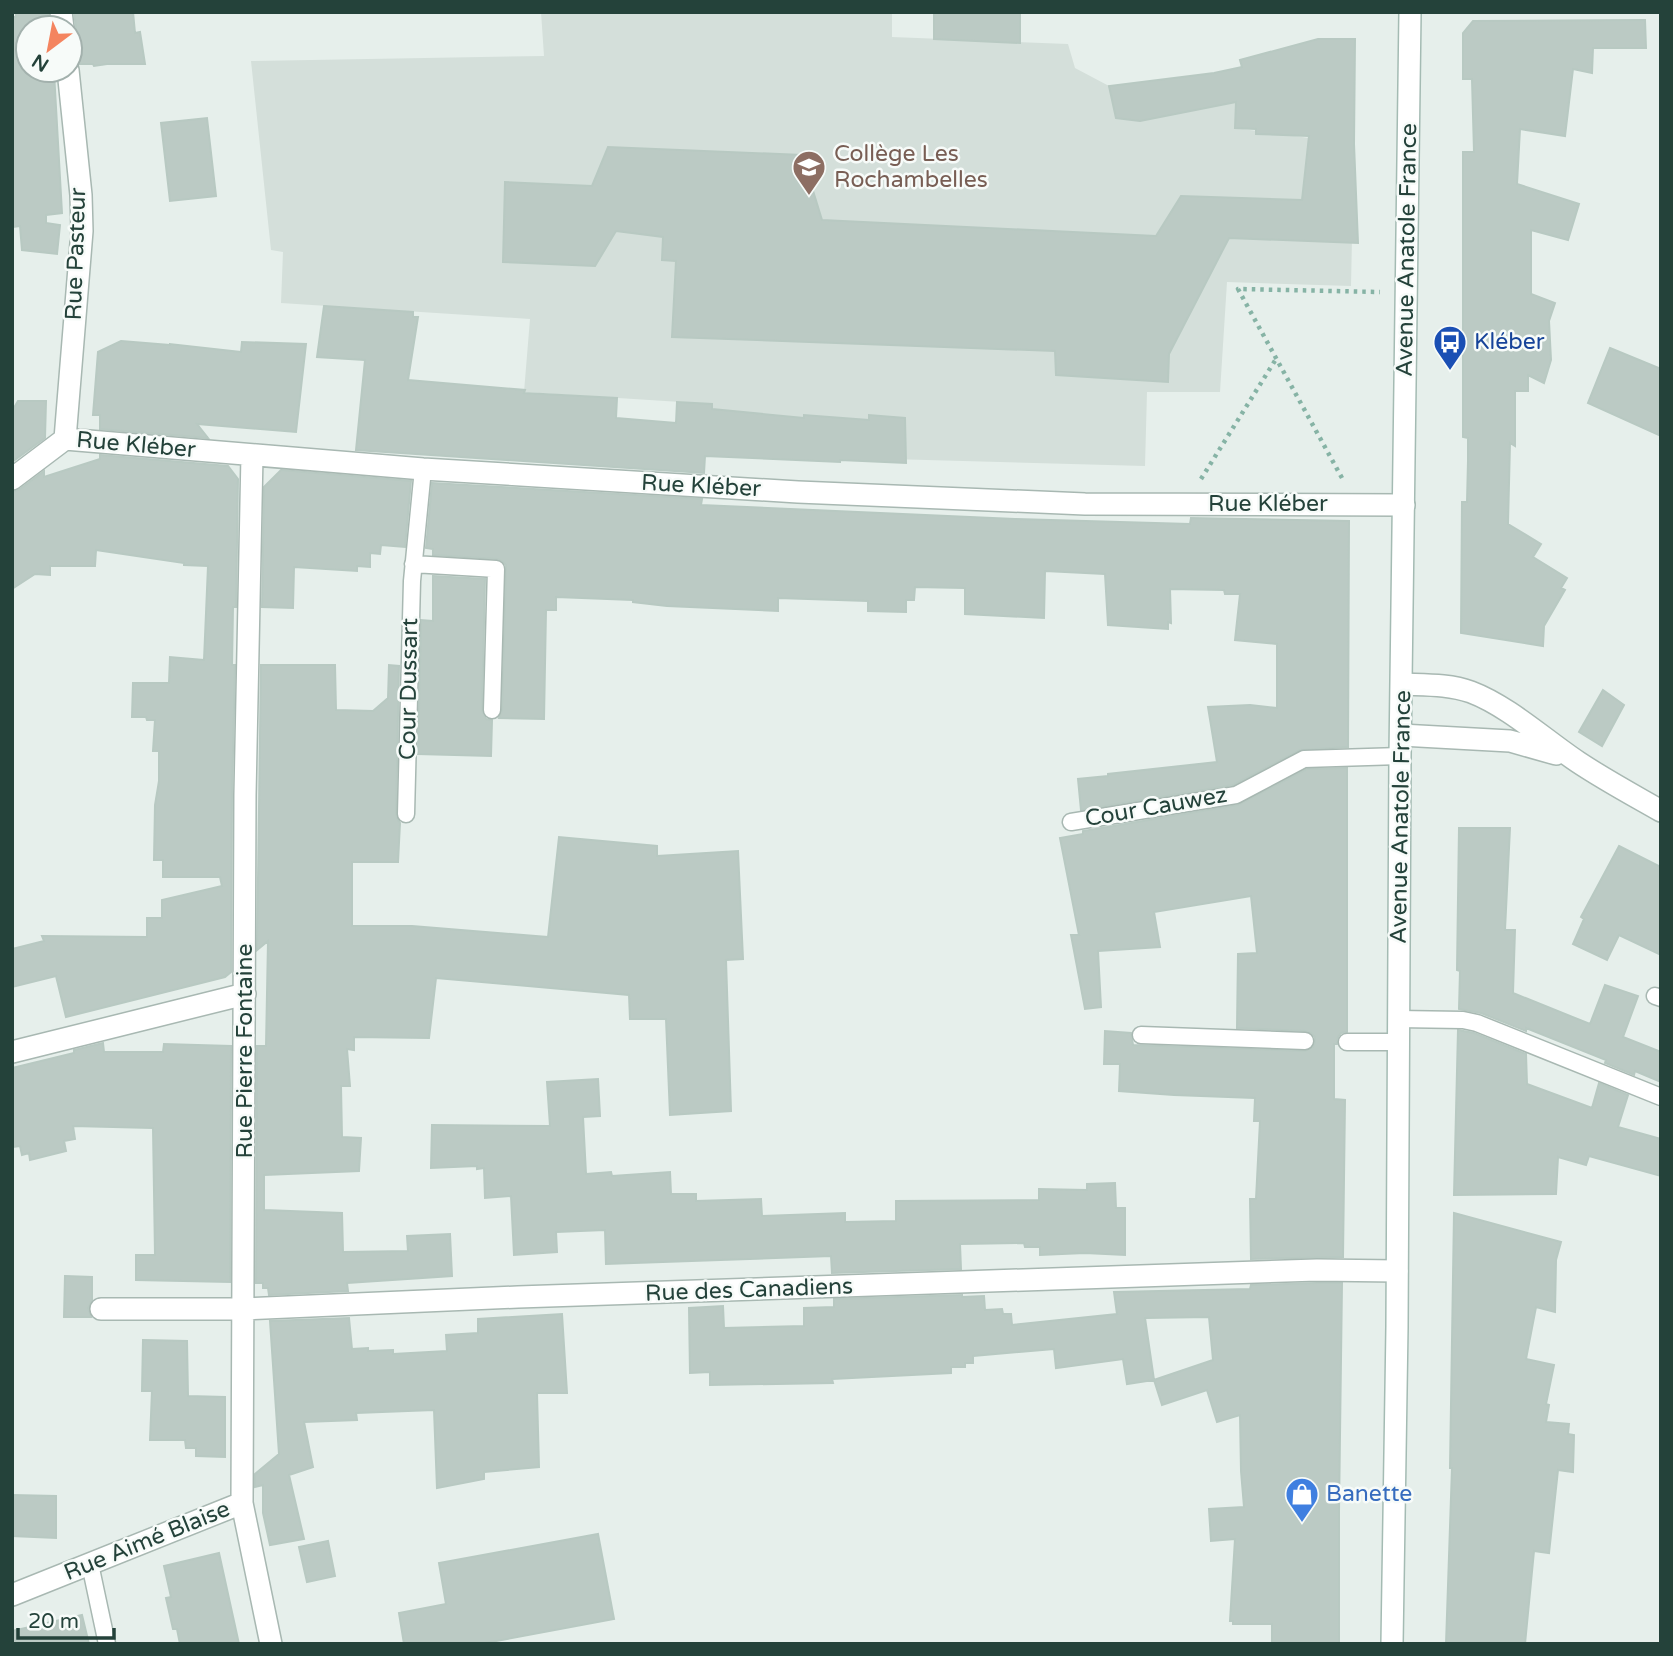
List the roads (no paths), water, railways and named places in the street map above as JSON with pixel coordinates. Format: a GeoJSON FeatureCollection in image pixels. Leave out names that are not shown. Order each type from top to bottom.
{"type":"FeatureCollection","features":[{"type":"Feature","properties":{"kind":"street","name":"Avenue Anatole France"},"geometry":{"type":"LineString","coordinates":[[1392,1644],[1410,12]]}},
{"type":"Feature","properties":{"kind":"street","name":"Rue Pasteur"},"geometry":{"type":"LineString","coordinates":[[65,439],[82,231],[69,84]]}},
{"type":"Feature","properties":{"kind":"street","name":"Rue Kléber"},"geometry":{"type":"LineString","coordinates":[[12,478],[65,439],[423,469],[812,493],[1085,504],[1404,505]]}},
{"type":"Feature","properties":{"kind":"street","name":"Rue Pierre Fontaine"},"geometry":{"type":"LineString","coordinates":[[252,455],[245,781],[242,1503],[271,1644]]}},
{"type":"Feature","properties":{"kind":"street"},"geometry":{"type":"LineString","coordinates":[[1402,684],[1452,687],[1471,692],[1501,708],[1580,764],[1661,811]]}},
{"type":"Feature","properties":{"kind":"street"},"geometry":{"type":"LineString","coordinates":[[1401,746],[1510,741],[1551,752],[1580,764]]}},
{"type":"Feature","properties":{"kind":"street"},"geometry":{"type":"LineString","coordinates":[[12,1052],[245,994]]}},
{"type":"Feature","properties":{"kind":"street","name":"Rue des Canadiens"},"geometry":{"type":"LineString","coordinates":[[101,1309],[244,1308],[1303,1270],[1396,1271]]}},
{"type":"Feature","properties":{"kind":"street","name":"Rue Aimé Blaise"},"geometry":{"type":"LineString","coordinates":[[12,1595],[242,1503]]}},
{"type":"Feature","properties":{"kind":"lane","name":"Cour Dussart"},"geometry":{"type":"LineString","coordinates":[[406,814],[412,564],[423,469]]}},
{"type":"Feature","properties":{"kind":"lane"},"geometry":{"type":"LineString","coordinates":[[412,564],[496,569],[492,710]]}},
{"type":"Feature","properties":{"kind":"lane","name":"Cour Cauwez"},"geometry":{"type":"LineString","coordinates":[[1071,822],[1236,795],[1304,759],[1401,746]]}},
{"type":"Feature","properties":{"kind":"lane"},"geometry":{"type":"LineString","coordinates":[[1398,1019],[1463,1020],[1477,1023],[1661,1097]]}},
{"type":"Feature","properties":{"kind":"lane"},"geometry":{"type":"LineString","coordinates":[[1141,1035],[1305,1041]]}},
{"type":"Feature","properties":{"kind":"lane"},"geometry":{"type":"LineString","coordinates":[[1347,1042],[1398,1042]]}},
{"type":"Feature","properties":{"kind":"lane"},"geometry":{"type":"LineString","coordinates":[[90,1564],[107,1644]]}},
{"type":"Feature","properties":{"kind":"place","name":"Collège Les Rochambelles"},"geometry":{"type":"Point","coordinates":[809,197]}},
{"type":"Feature","properties":{"kind":"place","name":"Kléber"},"geometry":{"type":"Point","coordinates":[1450,372]}},
{"type":"Feature","properties":{"kind":"place","name":"Banette"},"geometry":{"type":"Point","coordinates":[1302,1524]}}]}
